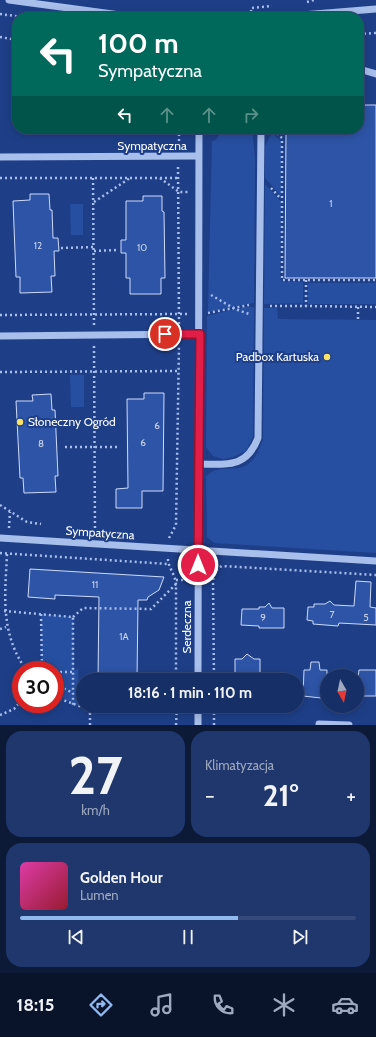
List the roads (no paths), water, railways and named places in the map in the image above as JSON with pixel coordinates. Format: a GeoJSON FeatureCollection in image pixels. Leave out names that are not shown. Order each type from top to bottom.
{"type":"FeatureCollection","features":[{"type":"Feature","properties":{"kind":"street"},"geometry":{"type":"LineString","coordinates":[[9,0],[97,12]]}},
{"type":"Feature","properties":{"kind":"street"},"geometry":{"type":"LineString","coordinates":[[339,12],[376,9]]}},
{"type":"Feature","properties":{"kind":"street"},"geometry":{"type":"LineString","coordinates":[[364,70],[376,74]]}},
{"type":"Feature","properties":{"kind":"street"},"geometry":{"type":"LineString","coordinates":[[198,156],[199,134]]}},
{"type":"Feature","properties":{"kind":"street"},"geometry":{"type":"LineString","coordinates":[[198,464],[230,464],[243,460],[253,452],[258,438],[261,134]]}},
{"type":"Feature","properties":{"kind":"street","name":"Sympatyczna"},"geometry":{"type":"LineString","coordinates":[[0,157],[198,156],[200,313],[198,550]]}},
{"type":"Feature","properties":{"kind":"street"},"geometry":{"type":"LineString","coordinates":[[0,336],[200,334]]}},
{"type":"Feature","properties":{"kind":"street","name":"Sympatyczna"},"geometry":{"type":"LineString","coordinates":[[0,538],[376,561]]}},
{"type":"Feature","properties":{"kind":"street","name":"Serdeczna"},"geometry":{"type":"LineString","coordinates":[[198,550],[198,673]]}},
{"type":"Feature","properties":{"kind":"street"},"geometry":{"type":"LineString","coordinates":[[198,713],[198,725]]}},
{"type":"Feature","properties":{"kind":"street"},"geometry":{"type":"LineString","coordinates":[[319,724],[349,725]]}},
{"type":"Feature","properties":{"kind":"place","name":"Padbox Kartuska"},"geometry":{"type":"Point","coordinates":[327,357]}},
{"type":"Feature","properties":{"kind":"place","name":"Słoneczny Ogród"},"geometry":{"type":"Point","coordinates":[20,422]}}]}
